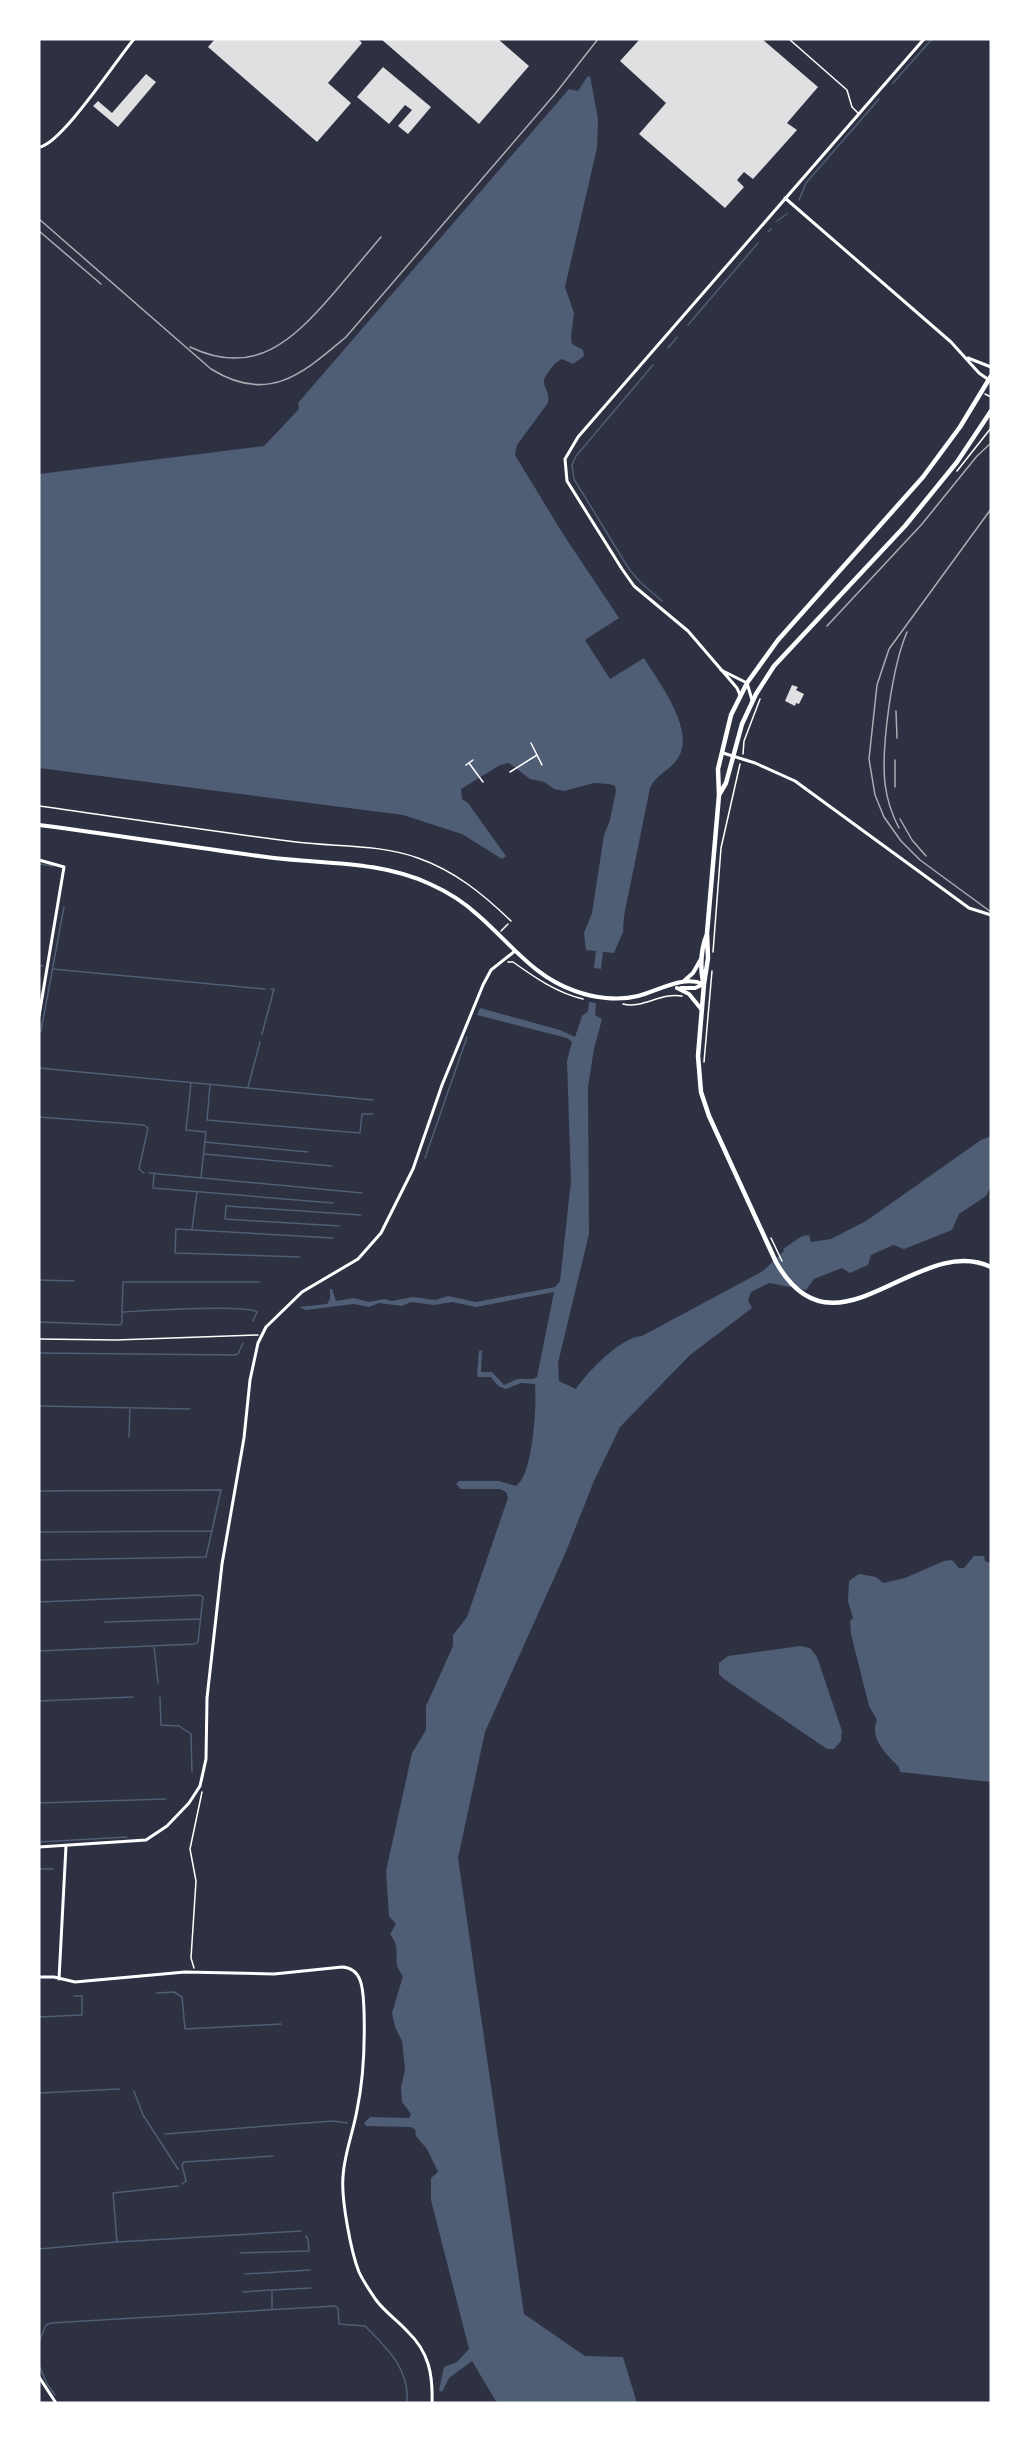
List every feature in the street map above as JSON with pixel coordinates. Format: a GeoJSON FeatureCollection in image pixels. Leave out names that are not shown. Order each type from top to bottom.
{"type":"FeatureCollection","features":[{"type":"Feature","properties":{"kind":"main road"},"geometry":{"type":"LineString","coordinates":[[704,984],[701,971],[707,933],[719,795],[717,780],[728,726],[740,696],[778,640],[812,599],[923,477],[960,427],[990,379]]}},
{"type":"Feature","properties":{"kind":"main road"},"geometry":{"type":"LineString","coordinates":[[719,795],[726,783],[752,702],[774,666],[905,526],[973,440],[991,411]]}},
{"type":"Feature","properties":{"kind":"main road"},"geometry":{"type":"LineString","coordinates":[[707,933],[708,958],[698,1067],[703,1100],[782,1272],[791,1284],[801,1293],[816,1300],[839,1303],[857,1300],[948,1261],[966,1259],[991,1267]]}},
{"type":"Feature","properties":{"kind":"street"},"geometry":{"type":"LineString","coordinates":[[40,147],[50,143],[93,94],[134,39]]}},
{"type":"Feature","properties":{"kind":"street"},"geometry":{"type":"LineString","coordinates":[[740,696],[737,688],[688,631],[642,593],[628,578],[567,481],[565,459],[578,437],[924,39]]}},
{"type":"Feature","properties":{"kind":"street"},"geometry":{"type":"LineString","coordinates":[[785,198],[990,379]]}},
{"type":"Feature","properties":{"kind":"street"},"geometry":{"type":"LineString","coordinates":[[966,358],[991,367]]}},
{"type":"Feature","properties":{"kind":"street"},"geometry":{"type":"LineString","coordinates":[[719,669],[747,683],[752,693],[752,702]]}},
{"type":"Feature","properties":{"kind":"street"},"geometry":{"type":"LineString","coordinates":[[721,753],[795,781],[969,908],[991,915]]}},
{"type":"Feature","properties":{"kind":"street"},"geometry":{"type":"LineString","coordinates":[[39,825],[267,857],[360,865],[397,872],[430,884],[457,899],[478,914],[538,972],[568,988],[598,997],[624,998],[671,987],[693,973],[702,957]]}},
{"type":"Feature","properties":{"kind":"street"},"geometry":{"type":"LineString","coordinates":[[39,860],[64,867],[39,1016]]}},
{"type":"Feature","properties":{"kind":"street"},"geometry":{"type":"LineString","coordinates":[[39,1847],[146,1840],[161,1832],[176,1817],[200,1786],[206,1759],[207,1698],[222,1564],[244,1440],[255,1354],[262,1335],[266,1327],[302,1292],[358,1259],[381,1233],[413,1169],[442,1085],[483,985],[491,970],[514,951]]}},
{"type":"Feature","properties":{"kind":"street"},"geometry":{"type":"LineString","coordinates":[[683,981],[704,984]]}},
{"type":"Feature","properties":{"kind":"street"},"geometry":{"type":"LineString","coordinates":[[671,987],[695,988],[704,984]]}},
{"type":"Feature","properties":{"kind":"street"},"geometry":{"type":"LineString","coordinates":[[677,988],[692,997],[702,1010]]}},
{"type":"Feature","properties":{"kind":"street"},"geometry":{"type":"LineString","coordinates":[[59,1979],[66,1846]]}},
{"type":"Feature","properties":{"kind":"street"},"geometry":{"type":"LineString","coordinates":[[39,1977],[75,1982],[195,1971],[274,1974],[342,1966],[352,1970],[358,1976],[363,1994],[365,2048],[357,2110],[344,2169],[346,2210],[359,2272],[376,2300],[408,2332],[425,2354],[431,2378],[432,2403]]}},
{"type":"Feature","properties":{"kind":"street"},"geometry":{"type":"LineString","coordinates":[[39,2377],[56,2403]]}},
{"type":"Feature","properties":{"kind":"lane"},"geometry":{"type":"LineString","coordinates":[[789,39],[847,90],[852,107],[858,114]]}},
{"type":"Feature","properties":{"kind":"lane"},"geometry":{"type":"LineString","coordinates":[[39,806],[298,842],[380,849],[400,853],[430,862],[462,879],[485,896],[511,921]]}},
{"type":"Feature","properties":{"kind":"path"},"geometry":{"type":"LineString","coordinates":[[713,951],[721,848],[744,741]]}},
{"type":"Feature","properties":{"kind":"path"},"geometry":{"type":"LineString","coordinates":[[531,743],[542,765]]}},
{"type":"Feature","properties":{"kind":"path"},"geometry":{"type":"LineString","coordinates":[[510,772],[537,755]]}},
{"type":"Feature","properties":{"kind":"path"},"geometry":{"type":"LineString","coordinates":[[473,760],[468,764],[483,782]]}},
{"type":"Feature","properties":{"kind":"path"},"geometry":{"type":"LineString","coordinates":[[501,931],[511,921]]}},
{"type":"Feature","properties":{"kind":"path"},"geometry":{"type":"LineString","coordinates":[[704,1065],[712,962]]}},
{"type":"Feature","properties":{"kind":"path"},"geometry":{"type":"LineString","coordinates":[[616,1003],[634,1006],[665,995],[684,996],[688,1000],[692,997]]}},
{"type":"Feature","properties":{"kind":"path"},"geometry":{"type":"LineString","coordinates":[[766,1233],[785,1266]]}},
{"type":"Feature","properties":{"kind":"path"},"geometry":{"type":"LineString","coordinates":[[39,1340],[262,1335]]}},
{"type":"Feature","properties":{"kind":"path"},"geometry":{"type":"LineString","coordinates":[[195,1971],[191,1958],[196,1877],[190,1853],[202,1792],[200,1786]]}},
{"type":"Feature","properties":{"kind":"water"},"geometry":{"type":"Polygon","coordinates":[[[590,76],[598,119],[597,148],[565,287],[574,313],[572,344],[583,350],[584,356],[573,364],[562,359],[546,376],[544,383],[548,393],[548,403],[517,445],[515,455],[563,534],[619,618],[585,640],[610,679],[644,658],[673,707],[682,734],[682,747],[678,758],[650,788],[624,916],[623,932],[614,953],[603,952],[601,969],[594,968],[596,951],[586,950],[584,933],[592,913],[604,835],[610,820],[615,786],[594,783],[564,791],[554,789],[544,782],[530,779],[509,763],[500,765],[461,789],[462,799],[468,803],[506,856],[502,859],[462,834],[403,815],[39,768],[39,474],[264,446],[299,409],[298,403],[569,89],[578,91],[590,76]]]}},
{"type":"Feature","properties":{"kind":"water"},"geometry":{"type":"Polygon","coordinates":[[[589,1002],[596,1003],[595,1015],[602,1019],[588,1087],[589,1234],[558,1363],[559,1381],[576,1389],[596,1365],[624,1342],[642,1336],[763,1271],[784,1251],[783,1249],[802,1236],[809,1235],[811,1242],[831,1239],[866,1221],[981,1140],[991,1136],[991,1186],[986,1196],[959,1214],[952,1230],[904,1249],[893,1245],[871,1255],[868,1265],[850,1273],[842,1268],[814,1279],[806,1290],[769,1283],[751,1292],[748,1300],[752,1308],[690,1355],[620,1427],[594,1481],[565,1554],[485,1732],[458,1858],[524,2314],[585,2356],[623,2357],[637,2403],[497,2403],[472,2361],[449,2378],[442,2392],[439,2390],[444,2367],[457,2362],[469,2349],[431,2200],[431,2178],[438,2172],[427,2149],[416,2136],[415,2129],[366,2126],[364,2123],[370,2117],[409,2118],[411,2114],[402,2102],[401,2087],[405,2070],[402,2041],[395,2027],[392,2013],[403,1976],[397,1965],[396,1946],[390,1934],[396,1924],[389,1916],[386,1871],[412,1753],[426,1730],[426,1706],[453,1646],[453,1635],[467,1617],[508,1498],[506,1492],[500,1489],[461,1489],[456,1484],[459,1481],[499,1481],[516,1486],[522,1480],[526,1469],[533,1438],[535,1384],[521,1383],[506,1389],[498,1386],[491,1377],[478,1377],[479,1351],[482,1350],[481,1372],[492,1372],[504,1385],[517,1379],[537,1377],[554,1292],[476,1307],[452,1302],[434,1305],[411,1302],[402,1306],[379,1303],[369,1307],[354,1304],[306,1310],[299,1307],[327,1304],[330,1299],[330,1289],[336,1301],[354,1298],[369,1302],[384,1299],[392,1301],[413,1297],[435,1300],[448,1296],[476,1302],[555,1287],[560,1281],[571,1181],[567,1061],[572,1042],[567,1038],[477,1015],[480,1008],[560,1030],[575,1037],[582,1016],[588,1011],[589,1002]]]}},
{"type":"Feature","properties":{"kind":"water"},"geometry":{"type":"Polygon","coordinates":[[[974,1556],[984,1556],[985,1561],[991,1563],[991,1782],[900,1772],[899,1767],[881,1746],[875,1734],[877,1720],[869,1706],[851,1634],[850,1621],[853,1618],[848,1601],[849,1581],[859,1574],[876,1577],[883,1583],[905,1578],[944,1561],[952,1560],[959,1568],[964,1568],[974,1556]]]}},
{"type":"Feature","properties":{"kind":"water"},"geometry":{"type":"Polygon","coordinates":[[[800,1646],[810,1648],[817,1657],[842,1731],[841,1741],[834,1749],[827,1749],[719,1674],[719,1663],[728,1656],[800,1646]]]}},
{"type":"Feature","properties":{"kind":"building"},"geometry":{"type":"Polygon","coordinates":[[[215,39],[358,39],[362,43],[328,83],[351,103],[317,142],[208,47],[215,39]]]}},
{"type":"Feature","properties":{"kind":"building"},"geometry":{"type":"Polygon","coordinates":[[[381,39],[498,39],[529,66],[479,124],[381,39]]]}},
{"type":"Feature","properties":{"kind":"building"},"geometry":{"type":"Polygon","coordinates":[[[640,39],[762,39],[818,87],[787,123],[797,130],[753,179],[744,172],[737,180],[744,187],[725,208],[639,134],[666,103],[620,61],[640,39]]]}},
{"type":"Feature","properties":{"kind":"building"},"geometry":{"type":"Polygon","coordinates":[[[383,67],[431,107],[408,134],[398,126],[412,110],[405,105],[389,124],[357,97],[383,67]]]}},
{"type":"Feature","properties":{"kind":"building"},"geometry":{"type":"Polygon","coordinates":[[[146,74],[156,82],[118,127],[93,106],[98,101],[112,113],[146,74]]]}},
{"type":"Feature","properties":{"kind":"building"},"geometry":{"type":"Polygon","coordinates":[[[792,685],[798,687],[796,690],[804,694],[799,704],[796,703],[795,706],[785,701],[792,685]]]}},
{"type":"Feature","properties":{"kind":"waterway"},"geometry":{"type":"LineString","coordinates":[[893,83],[932,39]]}},
{"type":"Feature","properties":{"kind":"waterway"},"geometry":{"type":"LineString","coordinates":[[799,200],[806,183],[879,99]]}},
{"type":"Feature","properties":{"kind":"waterway"},"geometry":{"type":"LineString","coordinates":[[777,221],[787,214]]}},
{"type":"Feature","properties":{"kind":"waterway"},"geometry":{"type":"LineString","coordinates":[[768,232],[771,229]]}},
{"type":"Feature","properties":{"kind":"waterway"},"geometry":{"type":"LineString","coordinates":[[688,325],[758,243]]}},
{"type":"Feature","properties":{"kind":"waterway"},"geometry":{"type":"LineString","coordinates":[[668,348],[677,337]]}},
{"type":"Feature","properties":{"kind":"waterway"},"geometry":{"type":"LineString","coordinates":[[653,365],[576,456],[572,465],[574,479],[629,569],[662,601]]}},
{"type":"Feature","properties":{"kind":"waterway"},"geometry":{"type":"LineString","coordinates":[[39,864],[53,866]]}},
{"type":"Feature","properties":{"kind":"waterway"},"geometry":{"type":"LineString","coordinates":[[41,1031],[64,907]]}},
{"type":"Feature","properties":{"kind":"waterway"},"geometry":{"type":"LineString","coordinates":[[39,965],[43,966]]}},
{"type":"Feature","properties":{"kind":"waterway"},"geometry":{"type":"LineString","coordinates":[[53,969],[265,989]]}},
{"type":"Feature","properties":{"kind":"waterway"},"geometry":{"type":"LineString","coordinates":[[262,1034],[274,989],[271,989]]}},
{"type":"Feature","properties":{"kind":"waterway"},"geometry":{"type":"LineString","coordinates":[[425,1158],[467,1037]]}},
{"type":"Feature","properties":{"kind":"waterway"},"geometry":{"type":"LineString","coordinates":[[248,1087],[260,1042]]}},
{"type":"Feature","properties":{"kind":"waterway"},"geometry":{"type":"LineString","coordinates":[[39,1068],[373,1100]]}},
{"type":"Feature","properties":{"kind":"waterway"},"geometry":{"type":"LineString","coordinates":[[191,1083],[186,1130],[206,1132],[201,1177]]}},
{"type":"Feature","properties":{"kind":"waterway"},"geometry":{"type":"LineString","coordinates":[[210,1085],[207,1120],[360,1133],[362,1114],[373,1114]]}},
{"type":"Feature","properties":{"kind":"waterway"},"geometry":{"type":"LineString","coordinates":[[39,1117],[144,1125],[148,1128],[139,1169],[144,1173]]}},
{"type":"Feature","properties":{"kind":"waterway"},"geometry":{"type":"LineString","coordinates":[[205,1142],[308,1152]]}},
{"type":"Feature","properties":{"kind":"waterway"},"geometry":{"type":"LineString","coordinates":[[204,1154],[332,1166]]}},
{"type":"Feature","properties":{"kind":"waterway"},"geometry":{"type":"LineString","coordinates":[[149,1173],[362,1193]]}},
{"type":"Feature","properties":{"kind":"waterway"},"geometry":{"type":"LineString","coordinates":[[154,1175],[153,1188],[333,1203]]}},
{"type":"Feature","properties":{"kind":"waterway"},"geometry":{"type":"LineString","coordinates":[[192,1229],[197,1192]]}},
{"type":"Feature","properties":{"kind":"waterway"},"geometry":{"type":"LineString","coordinates":[[339,1226],[225,1219],[226,1206],[361,1215]]}},
{"type":"Feature","properties":{"kind":"waterway"},"geometry":{"type":"LineString","coordinates":[[300,1257],[175,1253],[176,1229],[333,1238]]}},
{"type":"Feature","properties":{"kind":"waterway"},"geometry":{"type":"LineString","coordinates":[[39,1280],[74,1281]]}},
{"type":"Feature","properties":{"kind":"waterway"},"geometry":{"type":"LineString","coordinates":[[122,1312],[123,1282],[259,1282]]}},
{"type":"Feature","properties":{"kind":"waterway"},"geometry":{"type":"LineString","coordinates":[[39,1322],[120,1325],[122,1312],[215,1308],[234,1308],[257,1312],[253,1321]]}},
{"type":"Feature","properties":{"kind":"waterway"},"geometry":{"type":"LineString","coordinates":[[39,1353],[234,1355],[238,1354],[243,1343]]}},
{"type":"Feature","properties":{"kind":"waterway"},"geometry":{"type":"LineString","coordinates":[[39,1406],[190,1409]]}},
{"type":"Feature","properties":{"kind":"waterway"},"geometry":{"type":"LineString","coordinates":[[129,1437],[130,1408]]}},
{"type":"Feature","properties":{"kind":"waterway"},"geometry":{"type":"LineString","coordinates":[[39,1491],[221,1490],[206,1557],[39,1560]]}},
{"type":"Feature","properties":{"kind":"waterway"},"geometry":{"type":"LineString","coordinates":[[39,1532],[212,1531]]}},
{"type":"Feature","properties":{"kind":"waterway"},"geometry":{"type":"LineString","coordinates":[[39,1602],[200,1595],[203,1597],[198,1642],[195,1644],[39,1651]]}},
{"type":"Feature","properties":{"kind":"waterway"},"geometry":{"type":"LineString","coordinates":[[105,1622],[200,1619]]}},
{"type":"Feature","properties":{"kind":"waterway"},"geometry":{"type":"LineString","coordinates":[[154,1646],[158,1683]]}},
{"type":"Feature","properties":{"kind":"waterway"},"geometry":{"type":"LineString","coordinates":[[39,1701],[133,1697]]}},
{"type":"Feature","properties":{"kind":"waterway"},"geometry":{"type":"LineString","coordinates":[[160,1697],[161,1725],[179,1726],[191,1734],[192,1772]]}},
{"type":"Feature","properties":{"kind":"waterway"},"geometry":{"type":"LineString","coordinates":[[39,1803],[166,1799]]}},
{"type":"Feature","properties":{"kind":"waterway"},"geometry":{"type":"LineString","coordinates":[[39,1842],[127,1837]]}},
{"type":"Feature","properties":{"kind":"waterway"},"geometry":{"type":"LineString","coordinates":[[39,1869],[53,1869]]}},
{"type":"Feature","properties":{"kind":"waterway"},"geometry":{"type":"LineString","coordinates":[[157,1993],[174,1992],[182,1997],[185,2029],[281,2024]]}},
{"type":"Feature","properties":{"kind":"waterway"},"geometry":{"type":"LineString","coordinates":[[39,2017],[82,2015],[82,1996],[74,1996]]}},
{"type":"Feature","properties":{"kind":"waterway"},"geometry":{"type":"LineString","coordinates":[[39,2093],[119,2089]]}},
{"type":"Feature","properties":{"kind":"waterway"},"geometry":{"type":"LineString","coordinates":[[134,2091],[143,2115],[178,2169]]}},
{"type":"Feature","properties":{"kind":"waterway"},"geometry":{"type":"LineString","coordinates":[[165,2134],[333,2121],[347,2123]]}},
{"type":"Feature","properties":{"kind":"waterway"},"geometry":{"type":"LineString","coordinates":[[182,2184],[186,2181],[182,2165],[184,2162],[273,2156]]}},
{"type":"Feature","properties":{"kind":"waterway"},"geometry":{"type":"LineString","coordinates":[[178,2186],[113,2193],[117,2242],[301,2231]]}},
{"type":"Feature","properties":{"kind":"waterway"},"geometry":{"type":"LineString","coordinates":[[240,2253],[309,2251],[306,2236]]}},
{"type":"Feature","properties":{"kind":"waterway"},"geometry":{"type":"LineString","coordinates":[[39,2249],[116,2242]]}},
{"type":"Feature","properties":{"kind":"waterway"},"geometry":{"type":"LineString","coordinates":[[245,2274],[310,2270]]}},
{"type":"Feature","properties":{"kind":"waterway"},"geometry":{"type":"LineString","coordinates":[[272,2309],[272,2290],[311,2288]]}},
{"type":"Feature","properties":{"kind":"waterway"},"geometry":{"type":"LineString","coordinates":[[243,2292],[271,2290]]}},
{"type":"Feature","properties":{"kind":"waterway"},"geometry":{"type":"LineString","coordinates":[[39,2342],[46,2325],[51,2323],[335,2306],[338,2308],[339,2324],[365,2326],[389,2351],[401,2369],[405,2380],[407,2403]]}},
{"type":"Feature","properties":{"kind":"waterway"},"geometry":{"type":"LineString","coordinates":[[39,2365],[47,2384],[55,2395]]}},
{"type":"Feature","properties":{"kind":"railway"},"geometry":{"type":"LineString","coordinates":[[39,219],[211,369],[232,379],[251,384],[268,384],[284,380],[315,362],[346,337],[555,94],[598,39]]}},
{"type":"Feature","properties":{"kind":"railway"},"geometry":{"type":"LineString","coordinates":[[39,231],[101,284]]}},
{"type":"Feature","properties":{"kind":"railway"},"geometry":{"type":"LineString","coordinates":[[190,347],[213,356],[234,358],[253,356],[271,349],[287,339],[318,311],[381,237]]}},
{"type":"Feature","properties":{"kind":"railway"},"geometry":{"type":"LineString","coordinates":[[827,626],[922,524],[977,456],[991,443]]}},
{"type":"Feature","properties":{"kind":"railway"},"geometry":{"type":"LineString","coordinates":[[991,509],[889,649],[877,685],[869,759],[875,795],[884,817],[901,841],[920,860],[991,912]]}},
{"type":"Feature","properties":{"kind":"railway"},"geometry":{"type":"LineString","coordinates":[[899,828],[888,801],[884,768],[892,686],[907,632]]}},
{"type":"Feature","properties":{"kind":"railway"},"geometry":{"type":"LineString","coordinates":[[896,711],[897,738]]}},
{"type":"Feature","properties":{"kind":"railway"},"geometry":{"type":"LineString","coordinates":[[895,760],[895,787]]}},
{"type":"Feature","properties":{"kind":"railway"},"geometry":{"type":"LineString","coordinates":[[900,819],[912,840],[926,856]]}}]}
